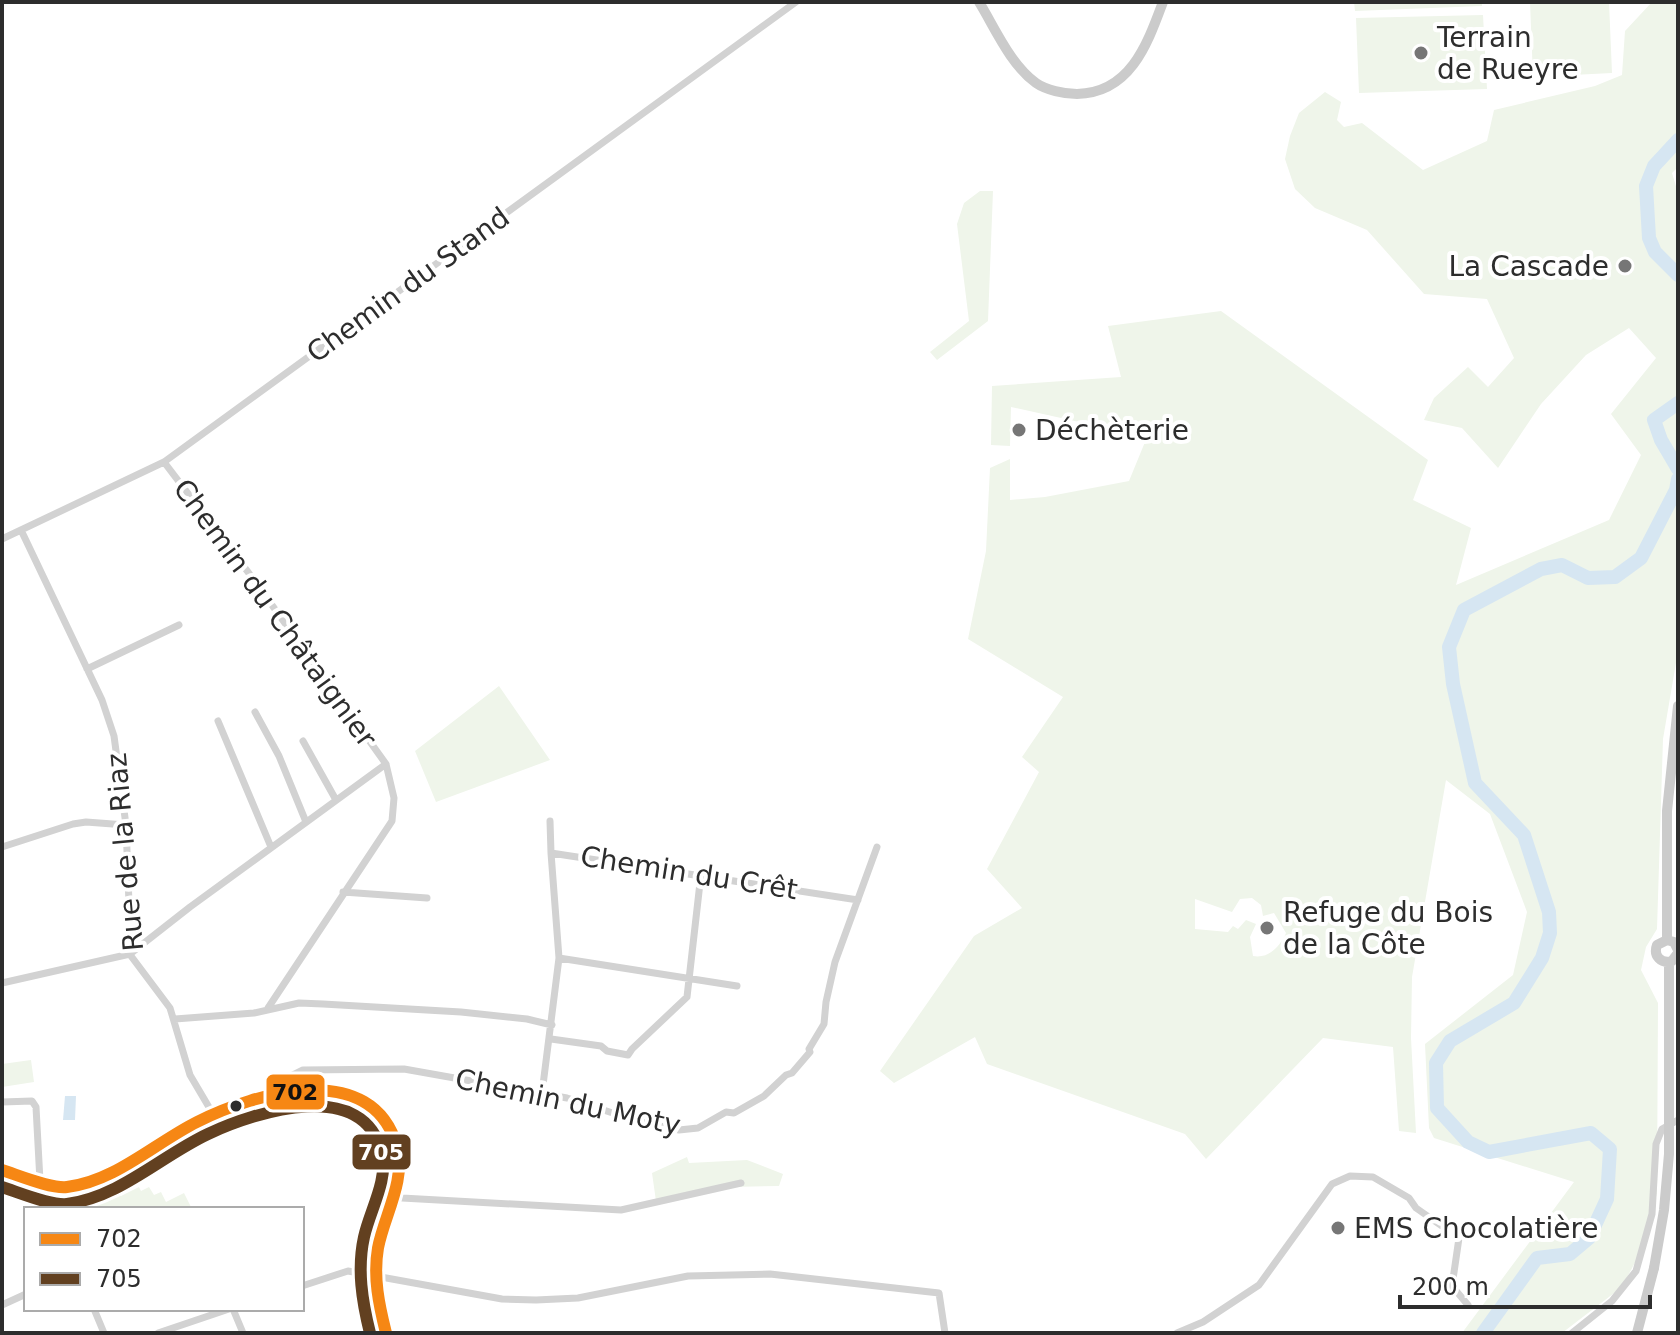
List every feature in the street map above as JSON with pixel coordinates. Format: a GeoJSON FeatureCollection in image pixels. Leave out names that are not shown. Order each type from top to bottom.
{"type":"FeatureCollection","features":[{"type":"Feature","properties":{"kind":"main road"},"geometry":{"type":"LineString","coordinates":[[979,2],[1026,74],[1038,85],[1071,94],[1101,91],[1117,82],[1137,63],[1163,2]]}},
{"type":"Feature","properties":{"kind":"main road"},"geometry":{"type":"LineString","coordinates":[[1667,940],[1667,811],[1678,706]]}},
{"type":"Feature","properties":{"kind":"main road"},"geometry":{"type":"LineString","coordinates":[[1667,940],[1674,942],[1678,951],[1675,959],[1669,962],[1658,959],[1656,952],[1657,945],[1667,940]]}},
{"type":"Feature","properties":{"kind":"main road"},"geometry":{"type":"LineString","coordinates":[[1637,1333],[1654,1268],[1669,1154],[1669,962]]}},
{"type":"Feature","properties":{"kind":"street","name":"Chemin du Stand"},"geometry":{"type":"LineString","coordinates":[[2,539],[164,462],[796,2]]}},
{"type":"Feature","properties":{"kind":"street","name":"Chemin du Châtaignier"},"geometry":{"type":"LineString","coordinates":[[164,462],[254,580],[386,764]]}},
{"type":"Feature","properties":{"kind":"street","name":"Rue de la Riaz"},"geometry":{"type":"LineString","coordinates":[[21,530],[102,700],[114,736],[126,825],[130,954],[170,1008],[190,1075],[213,1114]]}},
{"type":"Feature","properties":{"kind":"street"},"geometry":{"type":"LineString","coordinates":[[87,669],[176,626]]}},
{"type":"Feature","properties":{"kind":"street"},"geometry":{"type":"LineString","coordinates":[[255,712],[279,756],[306,822]]}},
{"type":"Feature","properties":{"kind":"street"},"geometry":{"type":"LineString","coordinates":[[218,721],[271,847]]}},
{"type":"Feature","properties":{"kind":"street"},"geometry":{"type":"LineString","coordinates":[[303,741],[336,800]]}},
{"type":"Feature","properties":{"kind":"street"},"geometry":{"type":"LineString","coordinates":[[2,983],[130,954],[386,764],[394,798],[392,821],[268,1008]]}},
{"type":"Feature","properties":{"kind":"street","name":"Chemin du Crêt"},"geometry":{"type":"LineString","coordinates":[[550,821],[551,853],[858,900]]}},
{"type":"Feature","properties":{"kind":"street"},"geometry":{"type":"LineString","coordinates":[[2,847],[73,824],[126,825]]}},
{"type":"Feature","properties":{"kind":"street","name":"Chemin du Moty"},"geometry":{"type":"LineString","coordinates":[[289,1091],[291,1076],[303,1070],[404,1069],[542,1093],[679,1130],[698,1128],[764,1096],[792,1073],[810,1052],[824,1024],[835,962],[877,847]]}},
{"type":"Feature","properties":{"kind":"street"},"geometry":{"type":"LineString","coordinates":[[542,1093],[559,958],[551,853]]}},
{"type":"Feature","properties":{"kind":"street"},"geometry":{"type":"LineString","coordinates":[[551,1039],[601,1046],[607,1051],[628,1055],[687,997],[701,874]]}},
{"type":"Feature","properties":{"kind":"street"},"geometry":{"type":"LineString","coordinates":[[343,892],[427,898]]}},
{"type":"Feature","properties":{"kind":"street"},"geometry":{"type":"LineString","coordinates":[[559,958],[737,986]]}},
{"type":"Feature","properties":{"kind":"street"},"geometry":{"type":"LineString","coordinates":[[175,1019],[254,1013],[299,1003],[527,1019],[552,1025]]}},
{"type":"Feature","properties":{"kind":"street"},"geometry":{"type":"LineString","coordinates":[[2,1170],[63,1188],[99,1177],[213,1114],[289,1091],[341,1091],[375,1109],[388,1126],[397,1149],[397,1176],[378,1250],[376,1277],[386,1333]]}},
{"type":"Feature","properties":{"kind":"street"},"geometry":{"type":"LineString","coordinates":[[2,1102],[25,1099],[32,1101],[36,1107],[40,1181]]}},
{"type":"Feature","properties":{"kind":"street"},"geometry":{"type":"LineString","coordinates":[[1572,1333],[1612,1301],[1636,1271],[1652,1214],[1656,1144],[1662,1129],[1678,1120]]}},
{"type":"Feature","properties":{"kind":"street"},"geometry":{"type":"LineString","coordinates":[[1177,1333],[1203,1322],[1259,1285],[1332,1184],[1350,1176],[1373,1177],[1400,1192],[1416,1208],[1459,1238],[1452,1286],[1468,1305]]}},
{"type":"Feature","properties":{"kind":"street"},"geometry":{"type":"LineString","coordinates":[[393,1196],[621,1210],[741,1183]]}},
{"type":"Feature","properties":{"kind":"street"},"geometry":{"type":"LineString","coordinates":[[56,1207],[63,1188]]}},
{"type":"Feature","properties":{"kind":"street"},"geometry":{"type":"LineString","coordinates":[[304,1285],[348,1271],[502,1299],[536,1300],[578,1298],[688,1276],[770,1274],[939,1293],[945,1333]]}},
{"type":"Feature","properties":{"kind":"street"},"geometry":{"type":"LineString","coordinates":[[2,1305],[24,1295]]}},
{"type":"Feature","properties":{"kind":"street"},"geometry":{"type":"LineString","coordinates":[[95,1311],[104,1333]]}},
{"type":"Feature","properties":{"kind":"street"},"geometry":{"type":"LineString","coordinates":[[158,1333],[225,1311]]}},
{"type":"Feature","properties":{"kind":"street"},"geometry":{"type":"LineString","coordinates":[[232,1311],[243,1333]]}},
{"type":"Feature","properties":{"kind":"shaded area","name":"Terrain de Rueyre"},"geometry":{"type":"Polygon","coordinates":[[[1354,2],[1482,2],[1482,6],[1355,11],[1354,2]]]}},
{"type":"Feature","properties":{"kind":"shaded area","name":"Terrain de Rueyre"},"geometry":{"type":"Polygon","coordinates":[[[1530,2],[1609,2],[1612,73],[1533,77],[1530,2]]]}},
{"type":"Feature","properties":{"kind":"shaded area"},"geometry":{"type":"Polygon","coordinates":[[[1652,2],[1678,2],[1678,167],[1672,173],[1678,193],[1678,651],[1663,739],[1657,929],[1646,947],[1641,970],[1658,1003],[1657,1193],[1639,1255],[1622,1287],[1562,1333],[1462,1333],[1574,1182],[1434,1138],[1429,1128],[1425,1044],[1513,975],[1527,912],[1490,814],[1446,780],[1412,977],[1411,1038],[1416,1133],[1399,1131],[1393,1047],[1323,1038],[1206,1159],[1185,1134],[987,1064],[975,1037],[894,1083],[880,1071],[974,936],[1022,908],[987,869],[1039,772],[1022,757],[1063,697],[968,639],[986,551],[990,468],[1010,459],[1010,500],[1045,497],[1129,481],[1145,442],[1115,430],[1011,407],[1010,446],[991,445],[992,386],[1121,377],[1108,326],[1221,311],[1428,460],[1413,500],[1471,528],[1456,585],[1609,520],[1641,455],[1611,414],[1656,358],[1629,328],[1586,355],[1541,404],[1498,468],[1462,428],[1424,420],[1434,398],[1468,367],[1488,387],[1514,358],[1487,299],[1424,294],[1367,230],[1315,208],[1295,189],[1285,159],[1299,113],[1325,92],[1341,102],[1337,120],[1344,127],[1362,123],[1423,170],[1487,141],[1494,110],[1595,86],[1622,75],[1625,31],[1652,2]],[[1252,898],[1240,899],[1232,912],[1195,899],[1195,929],[1228,932],[1233,926],[1238,929],[1246,920],[1256,924],[1250,937],[1253,956],[1264,956],[1277,947],[1286,933],[1274,913],[1263,916],[1261,905],[1252,898]]]}},
{"type":"Feature","properties":{"kind":"shaded area","name":"Terrain de Rueyre"},"geometry":{"type":"Polygon","coordinates":[[[1483,15],[1487,89],[1359,93],[1356,18],[1483,15]]]}},
{"type":"Feature","properties":{"kind":"shaded area"},"geometry":{"type":"Polygon","coordinates":[[[980,191],[993,191],[988,321],[937,360],[930,352],[969,321],[957,224],[964,203],[980,191]]]}},
{"type":"Feature","properties":{"kind":"shaded area"},"geometry":{"type":"Polygon","coordinates":[[[499,686],[550,760],[436,802],[415,751],[499,686]]]}},
{"type":"Feature","properties":{"kind":"shaded area"},"geometry":{"type":"Polygon","coordinates":[[[31,1060],[34,1082],[2,1087],[2,1064],[31,1060]]]}},
{"type":"Feature","properties":{"kind":"shaded area"},"geometry":{"type":"Polygon","coordinates":[[[687,1157],[689,1163],[747,1160],[783,1174],[779,1186],[730,1187],[656,1201],[652,1173],[687,1157]]]}},
{"type":"Feature","properties":{"kind":"shaded area"},"geometry":{"type":"Polygon","coordinates":[[[100,1181],[103,1186],[113,1181],[121,1196],[139,1187],[141,1191],[149,1187],[154,1195],[161,1192],[166,1202],[184,1193],[191,1207],[61,1207],[67,1193],[100,1181]]]}},
{"type":"Feature","properties":{"kind":"water"},"geometry":{"type":"Polygon","coordinates":[[[65,1096],[76,1096],[75,1120],[63,1120],[65,1096]]]}},
{"type":"Feature","properties":{"kind":"waterway"},"geometry":{"type":"LineString","coordinates":[[1678,140],[1654,166],[1646,186],[1649,238],[1655,252],[1678,275]]}},
{"type":"Feature","properties":{"kind":"waterway"},"geometry":{"type":"LineString","coordinates":[[1678,403],[1654,420],[1661,440],[1678,469]]}},
{"type":"Feature","properties":{"kind":"waterway"},"geometry":{"type":"LineString","coordinates":[[1483,1333],[1537,1258],[1570,1254],[1589,1238],[1607,1199],[1610,1149],[1591,1133],[1489,1152],[1468,1142],[1437,1108],[1436,1063],[1450,1041],[1514,1003],[1542,958],[1550,933],[1549,912],[1524,835],[1475,783],[1453,684],[1449,647],[1464,610],[1541,569],[1562,565],[1588,578],[1615,577],[1641,558],[1676,490],[1678,479]]}},
{"type":"Feature","properties":{"kind":"transit line","name":"702"},"geometry":{"type":"LineString","coordinates":[[2,1170],[60,1187],[84,1184],[118,1170],[197,1122],[250,1101],[310,1090],[339,1093],[364,1102],[384,1119],[397,1147],[399,1160],[397,1185],[378,1248],[376,1270],[386,1333]]}},
{"type":"Feature","properties":{"kind":"transit line","name":"705"},"geometry":{"type":"LineString","coordinates":[[2,1187],[44,1201],[67,1204],[123,1185],[208,1134],[253,1117],[307,1106],[332,1108],[355,1115],[372,1130],[383,1164],[381,1185],[364,1237],[361,1261],[363,1297],[370,1333]]}},
{"type":"Feature","properties":{"kind":"place","name":"Terrain de Rueyre"},"geometry":{"type":"Point","coordinates":[1421,53]}},
{"type":"Feature","properties":{"kind":"place","name":"La Cascade"},"geometry":{"type":"Point","coordinates":[1625,266]}},
{"type":"Feature","properties":{"kind":"place","name":"Déchèterie"},"geometry":{"type":"Point","coordinates":[1019,430]}},
{"type":"Feature","properties":{"kind":"place","name":"Refuge du Bois de la Côte"},"geometry":{"type":"Point","coordinates":[1267,928]}},
{"type":"Feature","properties":{"kind":"place","name":"EMS Chocolatière"},"geometry":{"type":"Point","coordinates":[1338,1228]}}]}
